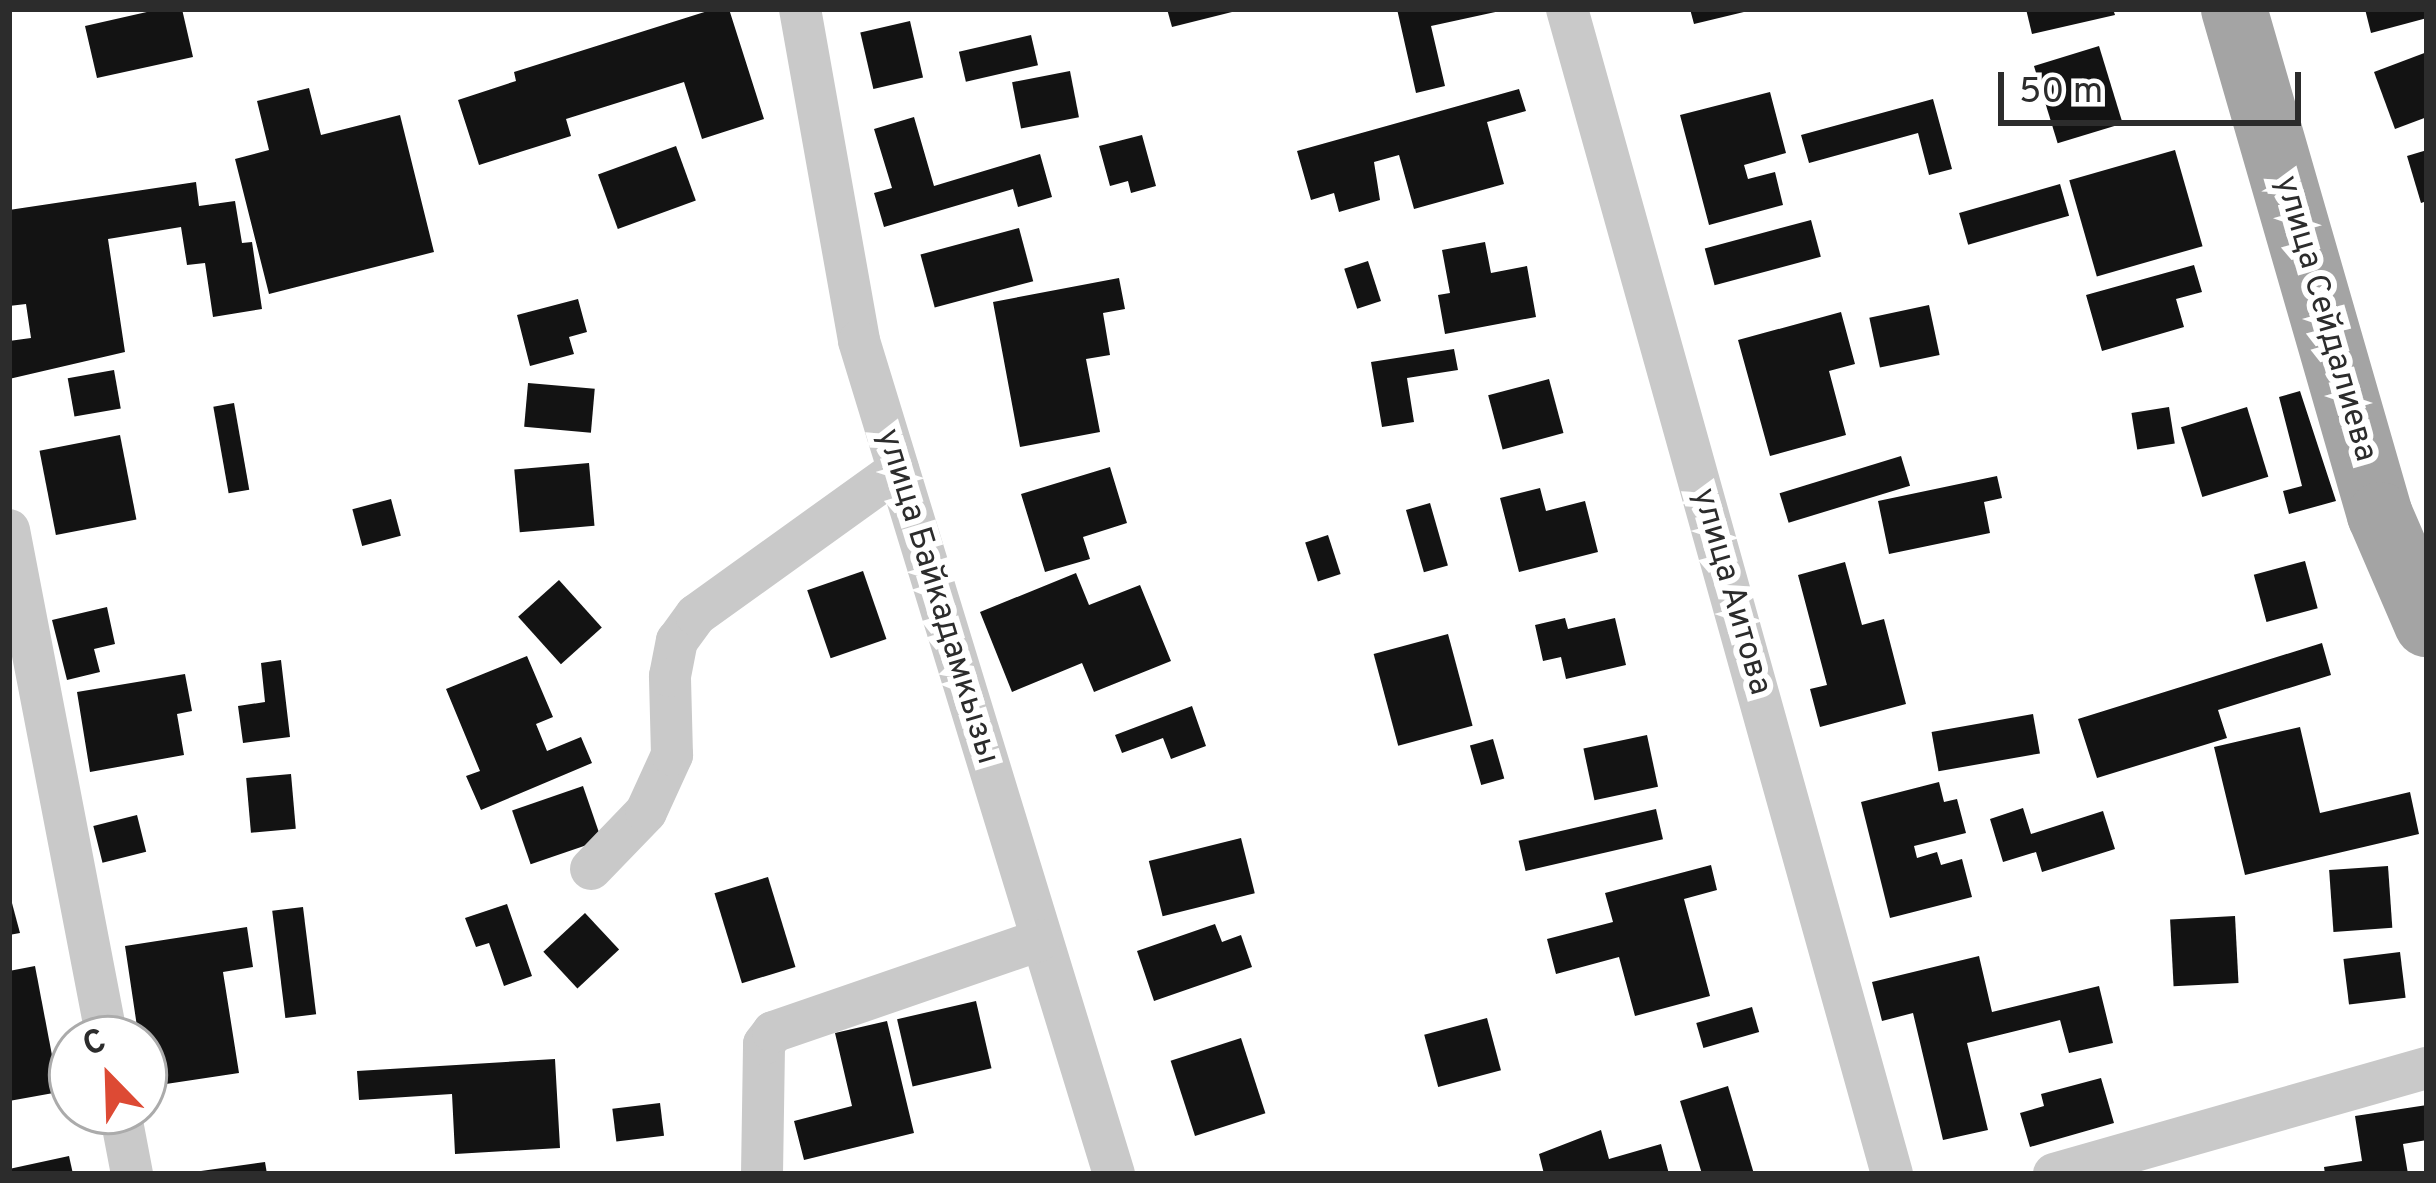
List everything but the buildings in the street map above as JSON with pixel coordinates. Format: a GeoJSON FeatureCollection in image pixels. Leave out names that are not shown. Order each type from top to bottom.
{"type":"FeatureCollection","features":[{"type":"Feature","properties":{"kind":"main road","name":"улица Сейдалиева"},"geometry":{"type":"LineString","coordinates":[[2234,9],[2380,515],[2427,624]]}},
{"type":"Feature","properties":{"kind":"street","name":"улица Байкадамкызы"},"geometry":{"type":"LineString","coordinates":[[800,9],[859,341],[1114,1174]]}},
{"type":"Feature","properties":{"kind":"street","name":"улица Аитова"},"geometry":{"type":"LineString","coordinates":[[1567,9],[1892,1174]]}},
{"type":"Feature","properties":{"kind":"street"},"geometry":{"type":"LineString","coordinates":[[591,869],[646,812],[672,755],[670,676],[677,641],[696,614],[898,470]]}},
{"type":"Feature","properties":{"kind":"street"},"geometry":{"type":"LineString","coordinates":[[9,530],[101,1015]]}},
{"type":"Feature","properties":{"kind":"street"},"geometry":{"type":"LineString","coordinates":[[762,1174],[764,1044],[773,1032],[1040,940]]}},
{"type":"Feature","properties":{"kind":"street"},"geometry":{"type":"LineString","coordinates":[[2054,1174],[2427,1068]]}},
{"type":"Feature","properties":{"kind":"street"},"geometry":{"type":"LineString","coordinates":[[125,1135],[132,1174]]}}]}
